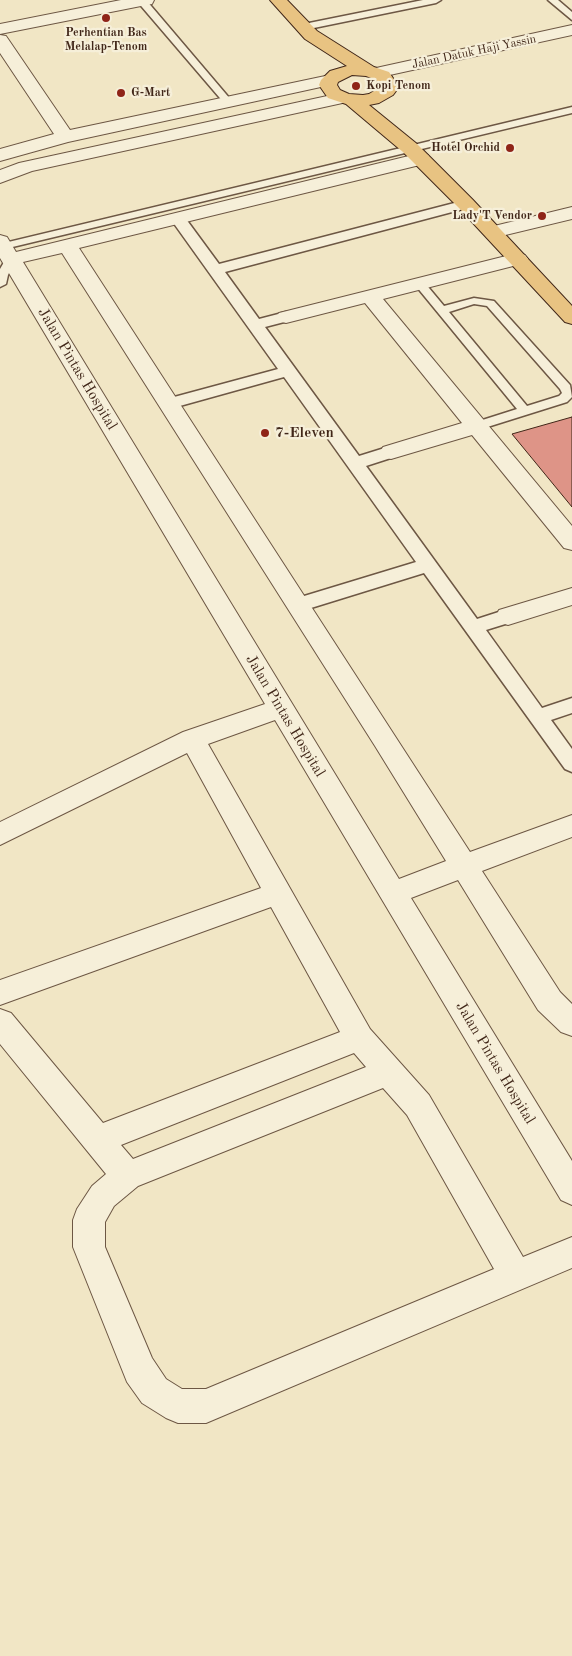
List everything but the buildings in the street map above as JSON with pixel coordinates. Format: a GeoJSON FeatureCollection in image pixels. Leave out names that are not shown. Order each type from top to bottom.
{"type":"FeatureCollection","features":[{"type":"Feature","properties":{"kind":"main road"},"geometry":{"type":"LineString","coordinates":[[278,0],[308,31],[388,81],[388,89],[396,114],[416,154]]}},
{"type":"Feature","properties":{"kind":"main road"},"geometry":{"type":"LineString","coordinates":[[308,31],[326,71],[330,90],[347,99],[416,154],[493,232],[572,318]]}},
{"type":"Feature","properties":{"kind":"main road"},"geometry":{"type":"LineString","coordinates":[[326,71],[351,70],[372,72]]}},
{"type":"Feature","properties":{"kind":"main road"},"geometry":{"type":"LineString","coordinates":[[347,99],[373,99],[388,89]]}},
{"type":"Feature","properties":{"kind":"street"},"geometry":{"type":"LineString","coordinates":[[0,29],[143,0]]}},
{"type":"Feature","properties":{"kind":"street","name":"Jalan Datuk Haji Yassin"},"geometry":{"type":"LineString","coordinates":[[372,72],[572,30]]}},
{"type":"Feature","properties":{"kind":"street"},"geometry":{"type":"LineString","coordinates":[[0,40],[65,137]]}},
{"type":"Feature","properties":{"kind":"street","name":"Jalan Datuk Haji Yassin"},"geometry":{"type":"LineString","coordinates":[[388,89],[572,45]]}},
{"type":"Feature","properties":{"kind":"street"},"geometry":{"type":"LineString","coordinates":[[0,155],[65,137],[228,102],[326,71]]}},
{"type":"Feature","properties":{"kind":"street"},"geometry":{"type":"LineString","coordinates":[[3,171],[347,99]]}},
{"type":"Feature","properties":{"kind":"street"},"geometry":{"type":"LineString","coordinates":[[5,249],[67,245],[178,218],[416,154]]}},
{"type":"Feature","properties":{"kind":"street"},"geometry":{"type":"LineString","coordinates":[[216,270],[466,204]]}},
{"type":"Feature","properties":{"kind":"street"},"geometry":{"type":"LineString","coordinates":[[493,232],[572,212]]}},
{"type":"Feature","properties":{"kind":"street"},"geometry":{"type":"LineString","coordinates":[[178,218],[572,764]]}},
{"type":"Feature","properties":{"kind":"street"},"geometry":{"type":"LineString","coordinates":[[67,245],[550,1001],[572,1023]]}},
{"type":"Feature","properties":{"kind":"street","name":"Jalan Pintas Hospital"},"geometry":{"type":"LineString","coordinates":[[5,249],[572,1190]]}},
{"type":"Feature","properties":{"kind":"street"},"geometry":{"type":"LineString","coordinates":[[255,325],[518,259]]}},
{"type":"Feature","properties":{"kind":"street"},"geometry":{"type":"LineString","coordinates":[[370,296],[572,542]]}},
{"type":"Feature","properties":{"kind":"street"},"geometry":{"type":"LineString","coordinates":[[169,404],[288,371]]}},
{"type":"Feature","properties":{"kind":"street"},"geometry":{"type":"LineString","coordinates":[[355,463],[477,426]]}},
{"type":"Feature","properties":{"kind":"street"},"geometry":{"type":"LineString","coordinates":[[298,605],[428,565]]}},
{"type":"Feature","properties":{"kind":"street"},"geometry":{"type":"LineString","coordinates":[[473,627],[572,596]]}},
{"type":"Feature","properties":{"kind":"street"},"geometry":{"type":"LineString","coordinates":[[538,717],[572,705]]}},
{"type":"Feature","properties":{"kind":"street"},"geometry":{"type":"LineString","coordinates":[[0,834],[192,739],[281,708]]}},
{"type":"Feature","properties":{"kind":"street"},"geometry":{"type":"LineString","coordinates":[[192,739],[359,1038],[418,1105],[516,1276]]}},
{"type":"Feature","properties":{"kind":"street"},"geometry":{"type":"LineString","coordinates":[[392,892],[572,826]]}},
{"type":"Feature","properties":{"kind":"street"},"geometry":{"type":"LineString","coordinates":[[0,993],[278,893]]}},
{"type":"Feature","properties":{"kind":"street"},"geometry":{"type":"LineString","coordinates":[[0,1022],[127,1176]]}},
{"type":"Feature","properties":{"kind":"street"},"geometry":{"type":"LineString","coordinates":[[98,1140],[359,1038]]}},
{"type":"Feature","properties":{"kind":"street"},"geometry":{"type":"LineString","coordinates":[[388,1072],[127,1176],[103,1196],[89,1220],[89,1247],[139,1370],[154,1391],[178,1406],[206,1406],[572,1252]]}},
{"type":"Feature","properties":{"kind":"lane"},"geometry":{"type":"LineString","coordinates":[[143,0],[228,102]]}},
{"type":"Feature","properties":{"kind":"lane"},"geometry":{"type":"LineString","coordinates":[[308,31],[436,0]]}},
{"type":"Feature","properties":{"kind":"lane"},"geometry":{"type":"LineString","coordinates":[[553,0],[572,16]]}},
{"type":"Feature","properties":{"kind":"lane"},"geometry":{"type":"LineString","coordinates":[[0,284],[5,249],[416,154],[572,110]]}},
{"type":"Feature","properties":{"kind":"lane"},"geometry":{"type":"LineString","coordinates":[[420,284],[525,411]]}},
{"type":"Feature","properties":{"kind":"lane"},"geometry":{"type":"LineString","coordinates":[[442,310],[474,301],[490,303],[566,388],[568,394],[563,399],[477,426]]}},
{"type":"Feature","properties":{"kind":"place","name":"Perhentian Bas Melalap-Tenom"},"geometry":{"type":"Point","coordinates":[106,18]}},
{"type":"Feature","properties":{"kind":"place","name":"Kopi Tenom"},"geometry":{"type":"Point","coordinates":[356,86]}},
{"type":"Feature","properties":{"kind":"place","name":"G-Mart"},"geometry":{"type":"Point","coordinates":[121,93]}},
{"type":"Feature","properties":{"kind":"place","name":"Hotel Orchid"},"geometry":{"type":"Point","coordinates":[510,148]}},
{"type":"Feature","properties":{"kind":"place","name":"Lady'T Vendor"},"geometry":{"type":"Point","coordinates":[542,216]}},
{"type":"Feature","properties":{"kind":"place","name":"7-Eleven"},"geometry":{"type":"Point","coordinates":[265,433]}}]}
